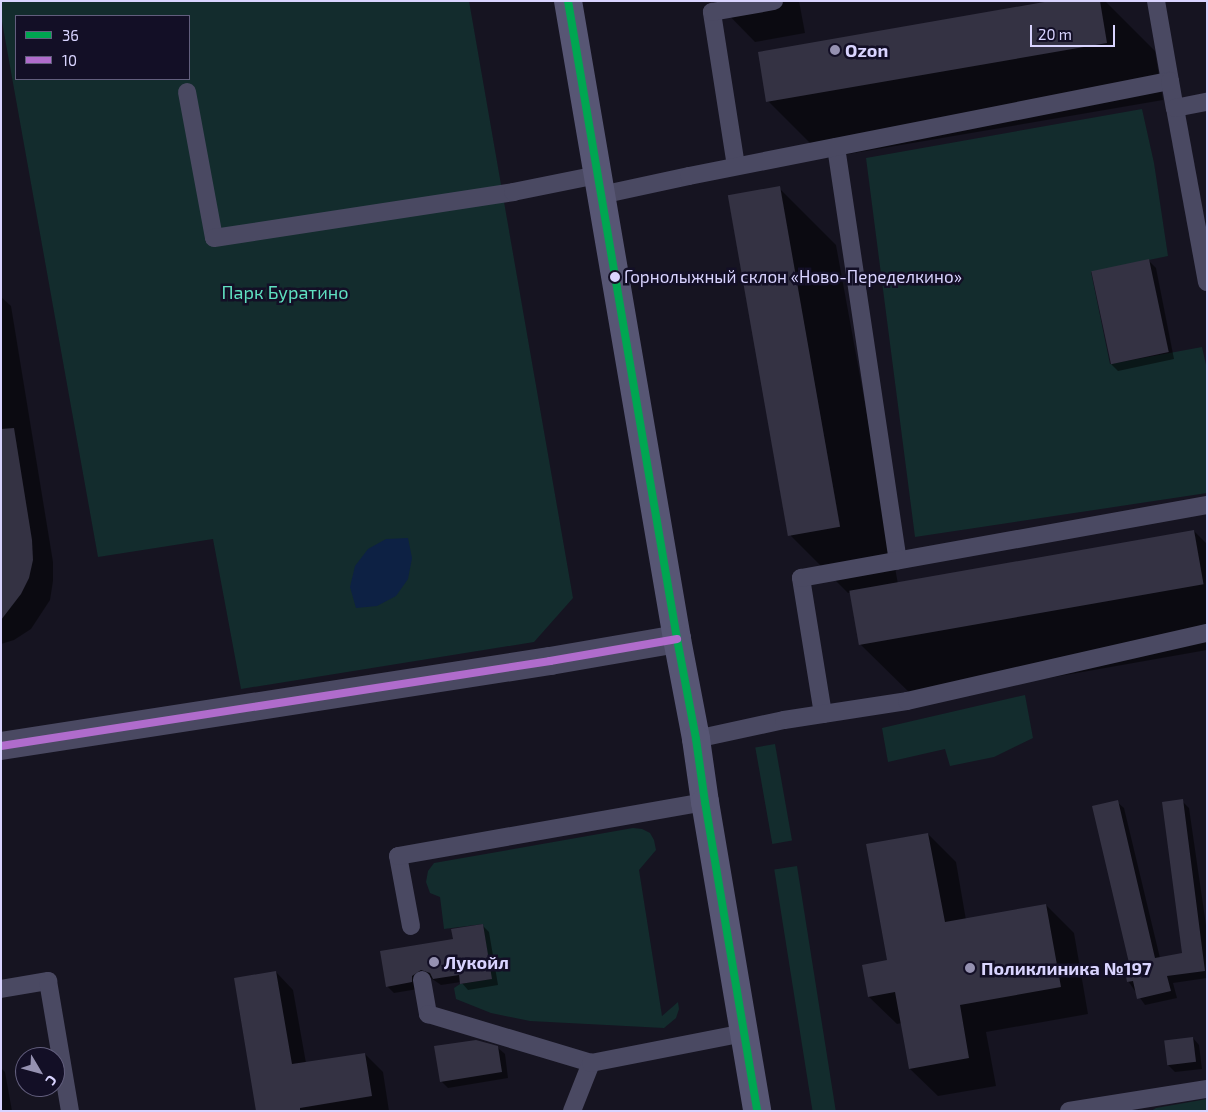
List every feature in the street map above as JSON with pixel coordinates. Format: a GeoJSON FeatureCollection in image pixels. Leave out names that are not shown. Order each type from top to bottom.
{"type":"FeatureCollection","features":[{"type":"Feature","properties":{"kind":"street"},"geometry":{"type":"LineString","coordinates":[[568,1],[677,638],[696,738],[757,1111]]}},
{"type":"Feature","properties":{"kind":"street"},"geometry":{"type":"LineString","coordinates":[[1,746],[550,661],[677,638]]}},
{"type":"Feature","properties":{"kind":"lane"},"geometry":{"type":"LineString","coordinates":[[736,166],[712,12],[774,1]]}},
{"type":"Feature","properties":{"kind":"lane"},"geometry":{"type":"LineString","coordinates":[[1156,1],[1207,282]]}},
{"type":"Feature","properties":{"kind":"lane"},"geometry":{"type":"LineString","coordinates":[[187,92],[214,238],[513,192],[599,185],[736,166],[1170,81]]}},
{"type":"Feature","properties":{"kind":"lane"},"geometry":{"type":"LineString","coordinates":[[1175,108],[1207,102]]}},
{"type":"Feature","properties":{"kind":"lane"},"geometry":{"type":"LineString","coordinates":[[836,147],[898,560]]}},
{"type":"Feature","properties":{"kind":"lane"},"geometry":{"type":"LineString","coordinates":[[824,714],[801,578],[1207,504]]}},
{"type":"Feature","properties":{"kind":"lane"},"geometry":{"type":"LineString","coordinates":[[696,738],[784,720],[907,701],[1207,634]]}},
{"type":"Feature","properties":{"kind":"lane"},"geometry":{"type":"LineString","coordinates":[[412,926],[398,856],[705,802]]}},
{"type":"Feature","properties":{"kind":"lane"},"geometry":{"type":"LineString","coordinates":[[422,980],[428,1014],[591,1064],[744,1033]]}},
{"type":"Feature","properties":{"kind":"lane"},"geometry":{"type":"LineString","coordinates":[[1,989],[48,981],[70,1111]]}},
{"type":"Feature","properties":{"kind":"lane"},"geometry":{"type":"LineString","coordinates":[[572,1111],[591,1064]]}},
{"type":"Feature","properties":{"kind":"lane"},"geometry":{"type":"LineString","coordinates":[[1069,1111],[1126,1106],[1207,1089]]}},
{"type":"Feature","properties":{"kind":"green space","name":"Парк Буратино"},"geometry":{"type":"Polygon","coordinates":[[[1,1],[469,1],[573,598],[534,642],[241,689],[213,539],[98,557],[1,16],[1,1]]]}},
{"type":"Feature","properties":{"kind":"green space"},"geometry":{"type":"Polygon","coordinates":[[[1142,109],[1154,163],[1168,256],[1091,272],[1110,364],[1202,347],[1207,369],[1207,493],[915,537],[866,158],[1142,109]]]}},
{"type":"Feature","properties":{"kind":"green space"},"geometry":{"type":"Polygon","coordinates":[[[1025,695],[1033,738],[994,757],[950,766],[945,749],[888,762],[882,728],[1025,695]]]}},
{"type":"Feature","properties":{"kind":"green space"},"geometry":{"type":"Polygon","coordinates":[[[775,744],[792,841],[772,844],[755,747],[775,744]]]}},
{"type":"Feature","properties":{"kind":"green space"},"geometry":{"type":"Polygon","coordinates":[[[633,828],[642,829],[650,833],[654,840],[656,850],[639,870],[662,1016],[678,1002],[679,1009],[676,1018],[664,1028],[530,1021],[491,1013],[456,999],[454,988],[460,984],[491,979],[483,924],[444,929],[440,897],[430,893],[426,882],[428,871],[434,863],[633,828]]]}},
{"type":"Feature","properties":{"kind":"green space"},"geometry":{"type":"Polygon","coordinates":[[[797,866],[836,1111],[813,1111],[774,870],[797,866]]]}},
{"type":"Feature","properties":{"kind":"green space"},"geometry":{"type":"Polygon","coordinates":[[[1207,1099],[1207,1111],[1151,1111],[1156,1108],[1207,1099]]]}},
{"type":"Feature","properties":{"kind":"water"},"geometry":{"type":"Polygon","coordinates":[[[408,538],[412,558],[408,579],[396,596],[377,606],[356,608],[350,587],[355,566],[368,549],[386,539],[408,538]]]}},
{"type":"Feature","properties":{"kind":"building"},"geometry":{"type":"Polygon","coordinates":[[[1050,1],[1100,1],[1107,43],[766,102],[758,52],[1050,1]]]}},
{"type":"Feature","properties":{"kind":"building"},"geometry":{"type":"Polygon","coordinates":[[[780,186],[840,527],[788,536],[728,195],[780,186]]]}},
{"type":"Feature","properties":{"kind":"building"},"geometry":{"type":"Polygon","coordinates":[[[1149,259],[1169,352],[1111,364],[1091,271],[1149,259]]]}},
{"type":"Feature","properties":{"kind":"building"},"geometry":{"type":"Polygon","coordinates":[[[14,428],[32,540],[33,560],[29,578],[21,594],[1,620],[1,429],[14,428]]]}},
{"type":"Feature","properties":{"kind":"building"},"geometry":{"type":"Polygon","coordinates":[[[1194,530],[1204,584],[859,645],[849,591],[1194,530]]]}},
{"type":"Feature","properties":{"kind":"building"},"geometry":{"type":"Polygon","coordinates":[[[1183,799],[1205,971],[1167,976],[1171,991],[1137,999],[1133,981],[1127,982],[1124,964],[1129,963],[1092,806],[1118,800],[1155,958],[1182,953],[1162,802],[1183,799]]]}},
{"type":"Feature","properties":{"kind":"building"},"geometry":{"type":"Polygon","coordinates":[[[928,833],[945,922],[1046,904],[1061,987],[960,1005],[969,1058],[909,1069],[895,992],[868,997],[862,965],[887,960],[866,844],[928,833]]]}},
{"type":"Feature","properties":{"kind":"building"},"geometry":{"type":"Polygon","coordinates":[[[483,924],[492,979],[460,984],[459,975],[433,979],[430,973],[421,970],[412,976],[412,982],[386,987],[380,951],[453,939],[451,929],[483,924]]]}},
{"type":"Feature","properties":{"kind":"building"},"geometry":{"type":"Polygon","coordinates":[[[276,971],[292,1064],[365,1053],[372,1096],[300,1108],[300,1111],[256,1111],[234,978],[276,971]]]}},
{"type":"Feature","properties":{"kind":"building"},"geometry":{"type":"Polygon","coordinates":[[[1193,1037],[1196,1062],[1167,1065],[1164,1041],[1193,1037]]]}},
{"type":"Feature","properties":{"kind":"building"},"geometry":{"type":"Polygon","coordinates":[[[476,1040],[498,1046],[502,1072],[440,1082],[434,1046],[476,1040]]]}},
{"type":"Feature","properties":{"kind":"transit line","name":"36"},"geometry":{"type":"LineString","coordinates":[[568,1],[677,639],[696,739],[757,1111]]}},
{"type":"Feature","properties":{"kind":"transit line","name":"10"},"geometry":{"type":"LineString","coordinates":[[1,746],[550,661],[677,639]]}},
{"type":"Feature","properties":{"kind":"place","name":"Ozon"},"geometry":{"type":"Point","coordinates":[835,50]}},
{"type":"Feature","properties":{"kind":"place","name":"Горнолыжный склон «Ново-Переделкино»"},"geometry":{"type":"Point","coordinates":[615,277]}},
{"type":"Feature","properties":{"kind":"place","name":"Лукойл"},"geometry":{"type":"Point","coordinates":[434,962]}},
{"type":"Feature","properties":{"kind":"place","name":"Поликлиника №197"},"geometry":{"type":"Point","coordinates":[970,968]}}]}
